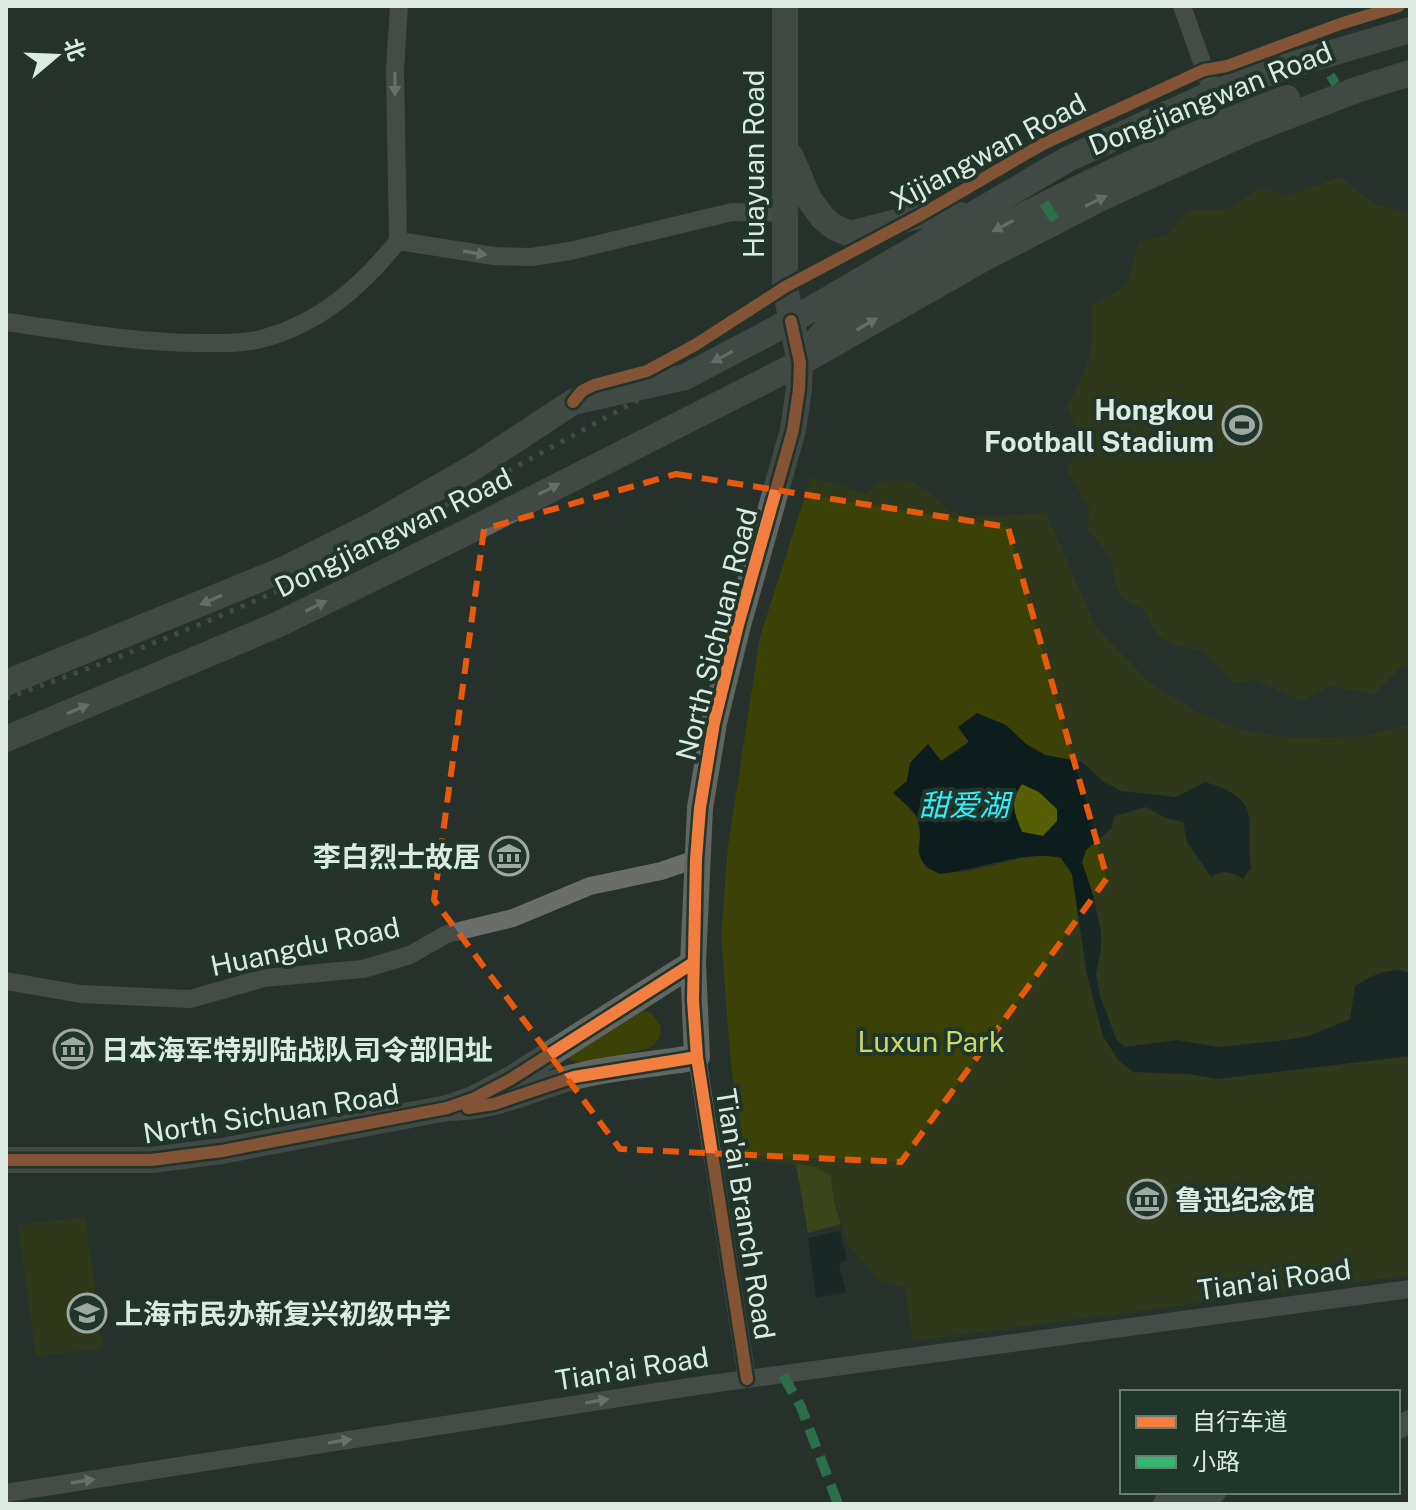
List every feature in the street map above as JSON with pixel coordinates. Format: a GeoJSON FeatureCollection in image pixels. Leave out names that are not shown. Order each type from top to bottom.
{"type":"FeatureCollection","features":[{"type":"Feature","properties":{"kind":"main road","name":"Huayuan Road"},"geometry":{"type":"LineString","coordinates":[[785,6],[785,287],[791,321]]}},
{"type":"Feature","properties":{"kind":"main road","name":"Xijiangwan Road"},"geometry":{"type":"LineString","coordinates":[[791,321],[1068,159],[1213,93],[1294,64],[1410,30]]}},
{"type":"Feature","properties":{"kind":"main road","name":"Dongjiangwan Road"},"geometry":{"type":"LineString","coordinates":[[800,363],[815,341],[853,307],[1053,199],[1245,113],[1410,55]]}},
{"type":"Feature","properties":{"kind":"main road","name":"Dongjiangwan Road"},"geometry":{"type":"LineString","coordinates":[[6,739],[277,625],[469,531],[800,363],[983,259],[1101,198],[1252,130],[1410,73]]}},
{"type":"Feature","properties":{"kind":"main road"},"geometry":{"type":"LineString","coordinates":[[786,147],[809,199],[834,227],[850,234],[926,214],[949,213],[968,217]]}},
{"type":"Feature","properties":{"kind":"main road","name":"Dongjiangwan Road"},"geometry":{"type":"LineString","coordinates":[[9,684],[287,568],[357,533],[474,467],[573,402],[676,380],[791,321]]}},
{"type":"Feature","properties":{"kind":"main road","name":"North Sichuan Road"},"geometry":{"type":"LineString","coordinates":[[447,1108],[494,1104],[574,1077],[697,1057],[693,963],[700,808],[714,723],[738,625],[793,430],[800,363],[791,321]]}},
{"type":"Feature","properties":{"kind":"main road","name":"North Sichuan Road"},"geometry":{"type":"LineString","coordinates":[[6,1160],[151,1160],[222,1151],[447,1108],[473,1099],[511,1079],[693,963]]}},
{"type":"Feature","properties":{"kind":"main road"},"geometry":{"type":"LineString","coordinates":[[556,1048],[549,1060],[550,1071],[574,1077]]}},
{"type":"Feature","properties":{"kind":"street"},"geometry":{"type":"LineString","coordinates":[[6,322],[143,340],[233,343],[258,340],[305,323],[364,281],[398,241],[395,70],[399,6]]}},
{"type":"Feature","properties":{"kind":"street"},"geometry":{"type":"LineString","coordinates":[[1182,6],[1213,93]]}},
{"type":"Feature","properties":{"kind":"street"},"geometry":{"type":"LineString","coordinates":[[398,241],[494,256],[531,257],[561,253],[732,212],[785,213]]}},
{"type":"Feature","properties":{"kind":"street","name":"Huangdu Road"},"geometry":{"type":"LineString","coordinates":[[6,981],[81,994],[179,999],[202,997],[264,978],[363,969],[410,955],[447,934],[513,918],[590,886],[661,871],[696,859]]}},
{"type":"Feature","properties":{"kind":"street","name":"Tian'ai Branch Road"},"geometry":{"type":"LineString","coordinates":[[697,1057],[747,1379]]}},
{"type":"Feature","properties":{"kind":"street","name":"Tian'ai Road"},"geometry":{"type":"LineString","coordinates":[[6,1493],[747,1379],[1410,1289]]}},
{"type":"Feature","properties":{"kind":"street"},"geometry":{"type":"LineString","coordinates":[[1165,1504],[1206,1494]]}},
{"type":"Feature","properties":{"kind":"highlighted area"},"geometry":{"type":"Polygon","coordinates":[[[676,474],[1008,527],[1107,878],[901,1162],[620,1149],[434,900],[484,529],[676,474]]]}},
{"type":"Feature","properties":{"kind":"green space","name":"Hongkou Football Stadium"},"geometry":{"type":"Polygon","coordinates":[[[1340,177],[1373,203],[1410,215],[1410,665],[1403,665],[1374,694],[1329,686],[1302,701],[1255,680],[1234,683],[1203,651],[1174,645],[1158,636],[1143,609],[1122,598],[1110,558],[1088,529],[1089,507],[1066,470],[1082,442],[1067,407],[1090,352],[1092,305],[1126,286],[1139,242],[1167,235],[1189,210],[1225,210],[1261,187],[1288,196],[1340,177]]]}},
{"type":"Feature","properties":{"kind":"green space","name":"Luxun Park"},"geometry":{"type":"Polygon","coordinates":[[[811,477],[867,494],[882,482],[908,481],[926,489],[949,511],[970,516],[1046,513],[1096,627],[1147,680],[1198,713],[1243,730],[1293,738],[1363,736],[1410,724],[1410,973],[1396,968],[1355,986],[1350,1019],[1309,1036],[1286,1040],[1219,1047],[1177,1040],[1125,1047],[1117,1041],[1100,996],[1096,975],[1101,947],[1093,895],[1082,862],[1085,850],[1111,829],[1115,816],[1146,807],[1166,818],[1183,822],[1187,842],[1211,877],[1219,872],[1251,868],[1248,850],[1251,818],[1189,791],[1176,797],[1121,791],[1103,781],[1082,762],[1046,755],[1026,744],[1006,725],[970,741],[941,761],[928,744],[910,763],[907,781],[894,793],[916,816],[920,834],[918,853],[927,869],[959,872],[1035,856],[1061,858],[1072,874],[1087,975],[1103,1036],[1145,1073],[1188,1074],[1217,1079],[1410,1056],[1410,1275],[913,1341],[905,1287],[879,1280],[849,1246],[834,1202],[831,1176],[816,1167],[746,1160],[731,1066],[721,936],[728,846],[760,637],[811,477]]]}},
{"type":"Feature","properties":{"kind":"green space"},"geometry":{"type":"Polygon","coordinates":[[[1022,784],[1039,792],[1057,809],[1058,821],[1043,836],[1022,832],[1019,825],[1014,802],[1022,784]]]}},
{"type":"Feature","properties":{"kind":"green space"},"geometry":{"type":"Polygon","coordinates":[[[641,1010],[651,1013],[661,1026],[658,1039],[649,1048],[579,1064],[568,1058],[641,1010]]]}},
{"type":"Feature","properties":{"kind":"green space"},"geometry":{"type":"Polygon","coordinates":[[[796,1164],[816,1167],[831,1176],[841,1224],[808,1233],[796,1164]]]}},
{"type":"Feature","properties":{"kind":"green space"},"geometry":{"type":"Polygon","coordinates":[[[85,1217],[103,1348],[36,1356],[18,1225],[85,1217]]]}},
{"type":"Feature","properties":{"kind":"water","name":"甜爱湖"},"geometry":{"type":"Polygon","coordinates":[[[977,713],[1006,725],[1026,744],[1045,755],[1082,762],[1103,781],[1121,791],[1176,797],[1205,782],[1237,796],[1245,804],[1251,868],[1243,879],[1227,872],[1211,877],[1187,842],[1183,822],[1166,818],[1146,807],[1115,816],[1111,829],[1086,850],[1082,862],[1101,932],[1096,975],[1100,996],[1117,1041],[1125,1047],[1177,1040],[1219,1047],[1309,1036],[1350,1019],[1355,986],[1375,975],[1402,971],[1410,973],[1410,1056],[1217,1079],[1188,1074],[1133,1072],[1118,1060],[1103,1036],[1087,975],[1072,874],[1061,858],[1017,858],[940,874],[923,862],[916,816],[893,793],[907,781],[910,763],[928,744],[941,761],[969,742],[958,727],[977,713]],[[1022,784],[1015,796],[1014,808],[1022,832],[1043,836],[1057,821],[1057,809],[1039,792],[1022,784]]]}},
{"type":"Feature","properties":{"kind":"water"},"geometry":{"type":"Polygon","coordinates":[[[840,1231],[847,1259],[839,1264],[846,1292],[816,1298],[808,1238],[840,1231]]]}},
{"type":"Feature","properties":{"kind":"railway"},"geometry":{"type":"LineString","coordinates":[[6,698],[181,632],[353,556],[804,309],[1092,145],[1253,76],[1410,24]]}},
{"type":"Feature","properties":{"kind":"marked path"},"geometry":{"type":"LineString","coordinates":[[1329,82],[1337,77]]}},
{"type":"Feature","properties":{"kind":"marked path"},"geometry":{"type":"LineString","coordinates":[[1044,203],[1060,228]]}},
{"type":"Feature","properties":{"kind":"marked path"},"geometry":{"type":"LineString","coordinates":[[783,1375],[801,1407],[838,1504]]}},
{"type":"Feature","properties":{"kind":"cycle path"},"geometry":{"type":"LineString","coordinates":[[573,402],[582,391],[594,385],[647,371],[695,345],[785,287],[919,216],[1043,144],[1204,70],[1227,66],[1340,24],[1399,6]]}},
{"type":"Feature","properties":{"kind":"cycle path"},"geometry":{"type":"LineString","coordinates":[[747,1379],[697,1057],[693,1000],[696,859],[700,808],[714,723],[793,430],[800,363],[791,321]]}},
{"type":"Feature","properties":{"kind":"cycle path"},"geometry":{"type":"LineString","coordinates":[[6,1160],[151,1160],[222,1151],[447,1108],[473,1099],[511,1079],[693,963]]}},
{"type":"Feature","properties":{"kind":"cycle path"},"geometry":{"type":"LineString","coordinates":[[468,1108],[494,1104],[574,1077],[697,1057]]}},
{"type":"Feature","properties":{"kind":"place","name":"Hongkou Football Stadium"},"geometry":{"type":"Point","coordinates":[1242,425]}},
{"type":"Feature","properties":{"kind":"place","name":"李白烈士故居"},"geometry":{"type":"Point","coordinates":[509,856]}},
{"type":"Feature","properties":{"kind":"place","name":"日本海军特别陆战队司令部旧址"},"geometry":{"type":"Point","coordinates":[73,1049]}},
{"type":"Feature","properties":{"kind":"place","name":"鲁迅纪念馆"},"geometry":{"type":"Point","coordinates":[1147,1199]}},
{"type":"Feature","properties":{"kind":"place","name":"上海市民办新复兴初级中学"},"geometry":{"type":"Point","coordinates":[87,1313]}}]}
